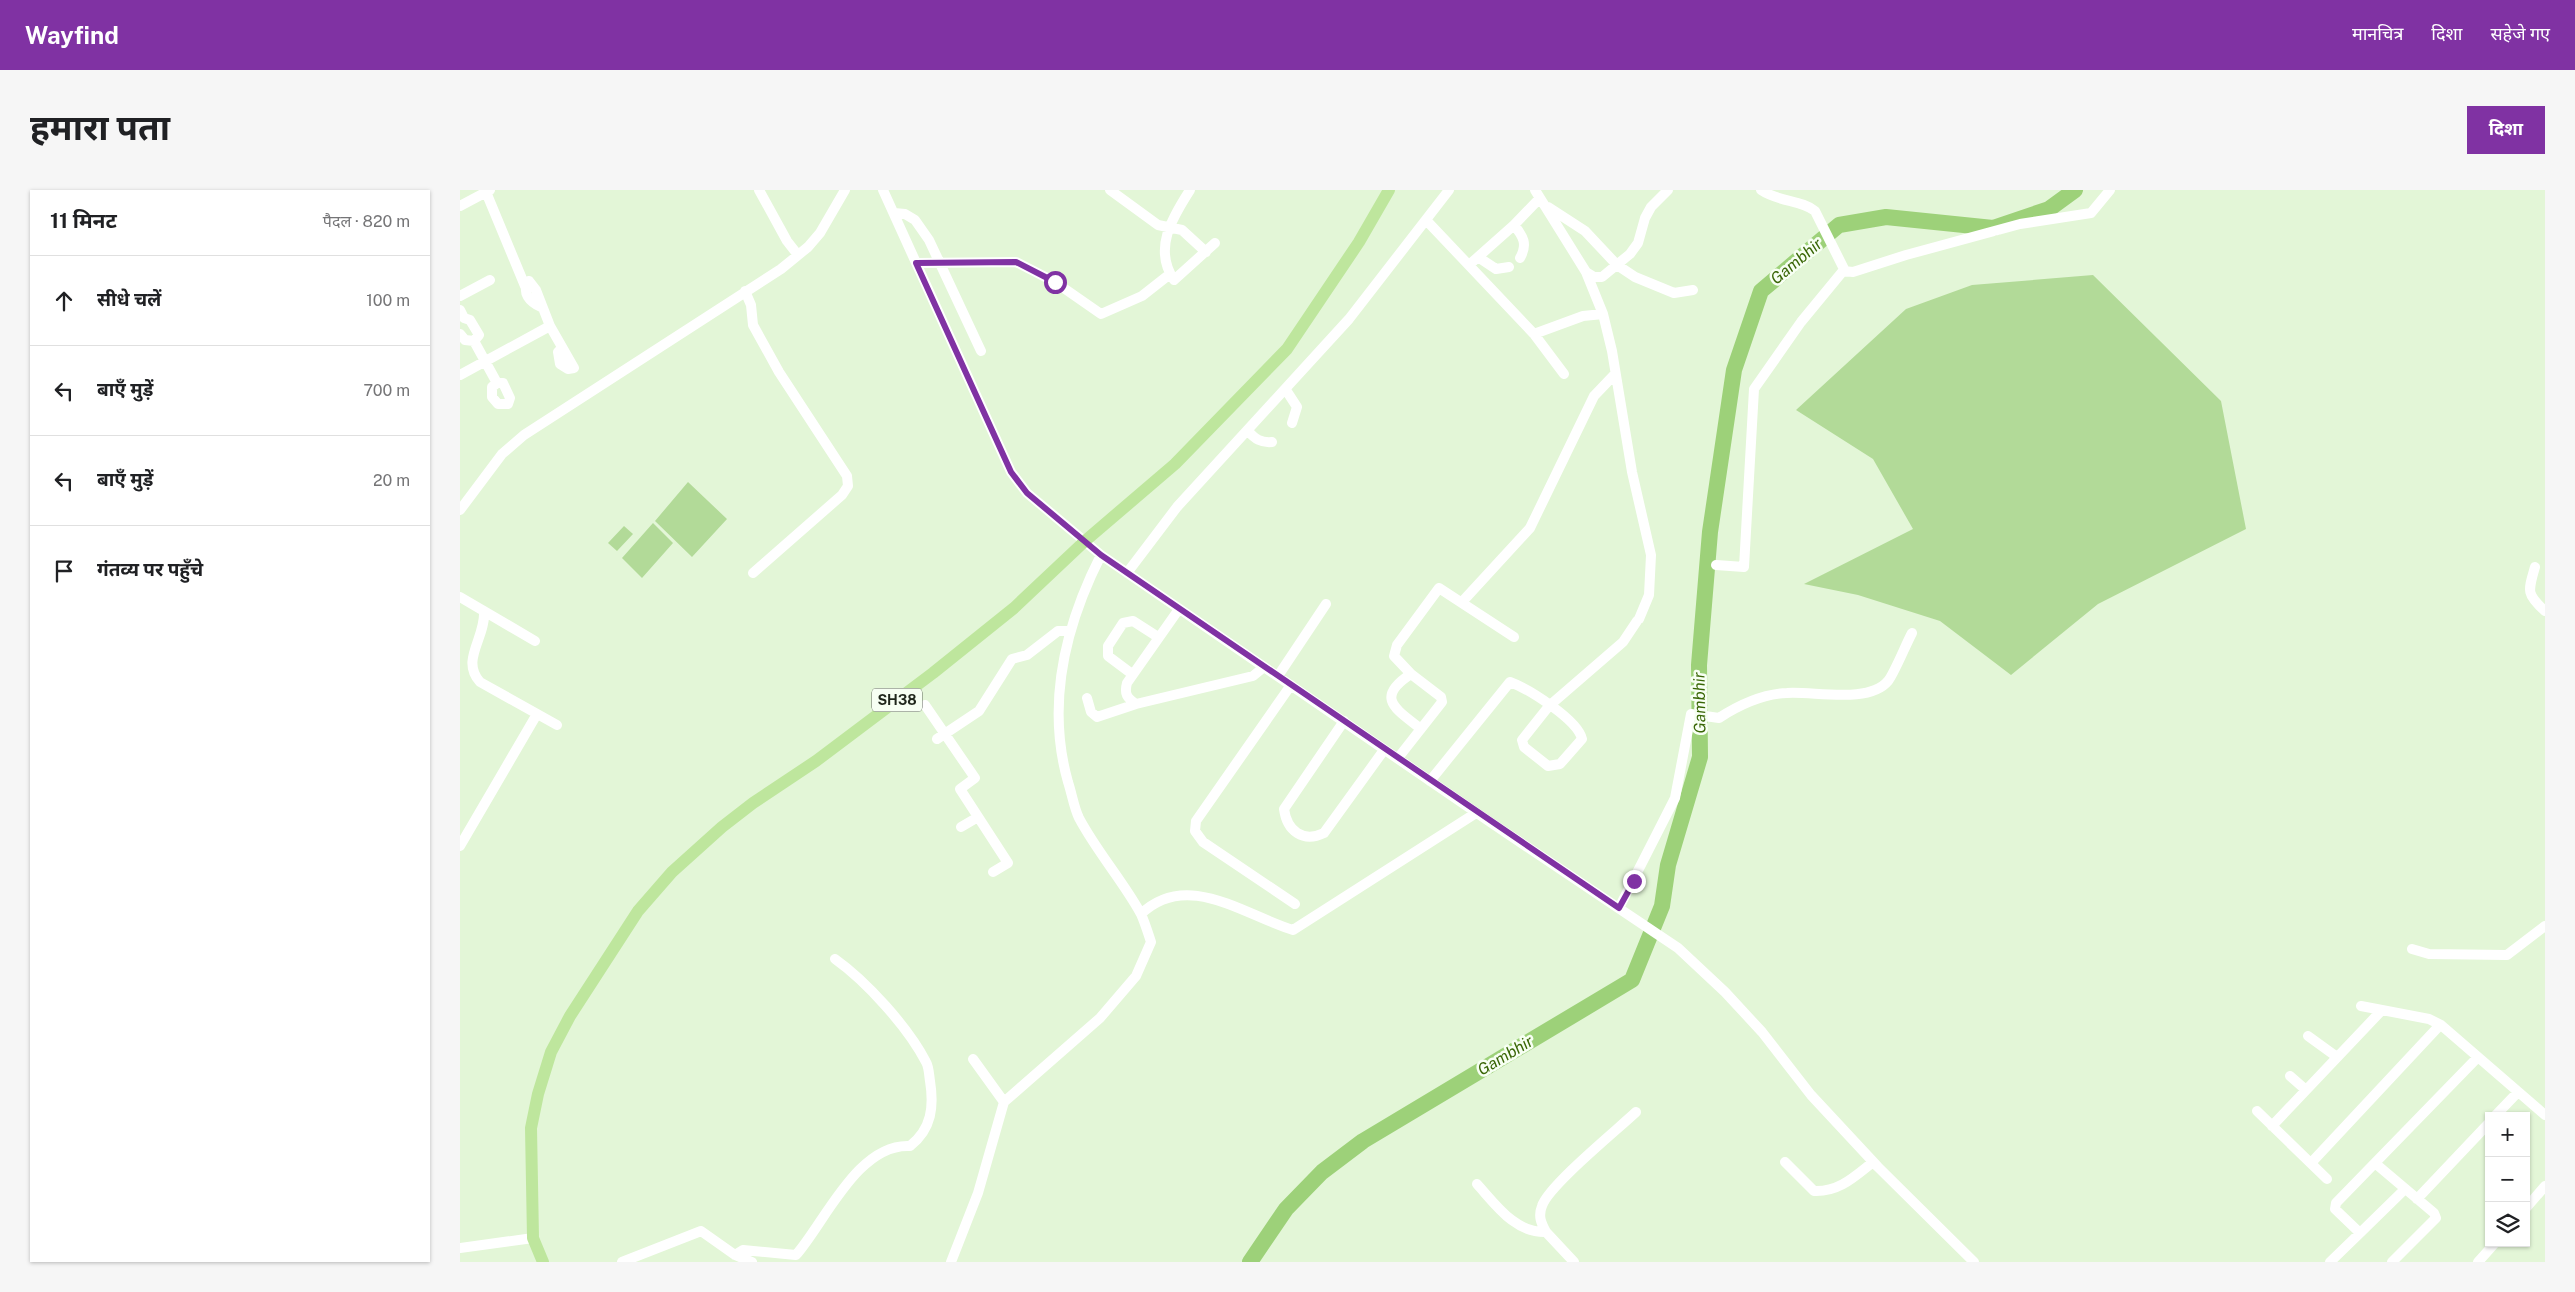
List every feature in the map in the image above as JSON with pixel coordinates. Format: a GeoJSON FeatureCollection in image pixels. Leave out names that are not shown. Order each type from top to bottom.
{"type":"FeatureCollection","features":[{"type":"Feature","properties":{"kind":"main road","name":"SH38"},"geometry":{"type":"LineString","coordinates":[[543,1262],[533,1238],[531,1128],[538,1094],[551,1052],[570,1016],[638,911],[672,872],[722,827],[753,802],[816,761],[933,673],[1014,608],[1085,540],[1175,464],[1288,349],[1359,242],[1389,190]]}},
{"type":"Feature","properties":{"kind":"street"},"geometry":{"type":"LineString","coordinates":[[759,190],[787,241],[798,255]]}},
{"type":"Feature","properties":{"kind":"street"},"geometry":{"type":"LineString","coordinates":[[460,510],[502,454],[524,435],[798,255],[820,233],[845,190]]}},
{"type":"Feature","properties":{"kind":"street"},"geometry":{"type":"LineString","coordinates":[[883,190],[1011,472],[1027,493],[1101,555],[1476,813],[1678,948],[1725,992],[1762,1032],[1811,1095],[1873,1162],[1974,1262]]}},
{"type":"Feature","properties":{"kind":"street"},"geometry":{"type":"LineString","coordinates":[[1110,190],[1158,225],[1182,230],[1206,252]]}},
{"type":"Feature","properties":{"kind":"street"},"geometry":{"type":"LineString","coordinates":[[1190,190],[1168,228],[1164,262],[1174,280],[1215,242]]}},
{"type":"Feature","properties":{"kind":"street"},"geometry":{"type":"LineString","coordinates":[[1127,573],[1177,507],[1349,319],[1449,190]]}},
{"type":"Feature","properties":{"kind":"street"},"geometry":{"type":"LineString","coordinates":[[1586,272],[1594,277],[1602,277],[1638,244],[1645,218],[1651,207],[1668,190]]}},
{"type":"Feature","properties":{"kind":"street"},"geometry":{"type":"LineString","coordinates":[[1762,190],[1781,200],[1810,206],[1820,217],[1845,271]]}},
{"type":"Feature","properties":{"kind":"street"},"geometry":{"type":"LineString","coordinates":[[1716,565],[1744,567],[1754,390],[1801,322],[1843,271],[1853,272],[1906,254],[2020,224],[2091,214],[2110,190]]}},
{"type":"Feature","properties":{"kind":"street"},"geometry":{"type":"LineString","coordinates":[[460,206],[488,191],[525,286],[526,294],[533,303],[541,307],[562,348]]}},
{"type":"Feature","properties":{"kind":"street"},"geometry":{"type":"LineString","coordinates":[[1469,265],[1514,225],[1540,198]]}},
{"type":"Feature","properties":{"kind":"street"},"geometry":{"type":"LineString","coordinates":[[1540,198],[1585,231],[1617,265],[1635,277],[1674,293],[1693,290]]}},
{"type":"Feature","properties":{"kind":"street"},"geometry":{"type":"LineString","coordinates":[[1430,781],[1510,682],[1524,687],[1549,706],[1580,730],[1582,739],[1560,764],[1548,766],[1524,747],[1522,740],[1549,706],[1623,642],[1638,620],[1649,595],[1651,555],[1632,472],[1603,314],[1586,272],[1540,198]]}},
{"type":"Feature","properties":{"kind":"street"},"geometry":{"type":"LineString","coordinates":[[894,213],[906,214],[915,220],[929,240],[981,351]]}},
{"type":"Feature","properties":{"kind":"street"},"geometry":{"type":"LineString","coordinates":[[1426,220],[1534,334],[1564,374]]}},
{"type":"Feature","properties":{"kind":"street"},"geometry":{"type":"LineString","coordinates":[[1514,225],[1525,241],[1525,249],[1520,258]]}},
{"type":"Feature","properties":{"kind":"street"},"geometry":{"type":"LineString","coordinates":[[1478,257],[1496,269],[1509,267]]}},
{"type":"Feature","properties":{"kind":"street"},"geometry":{"type":"LineString","coordinates":[[916,263],[1016,262],[1055,282],[1101,314],[1142,296],[1170,274]]}},
{"type":"Feature","properties":{"kind":"street"},"geometry":{"type":"LineString","coordinates":[[460,296],[490,280]]}},
{"type":"Feature","properties":{"kind":"street"},"geometry":{"type":"LineString","coordinates":[[745,291],[751,305],[753,325],[779,372],[847,476],[848,486],[842,495],[753,573]]}},
{"type":"Feature","properties":{"kind":"street"},"geometry":{"type":"LineString","coordinates":[[1534,334],[1583,316],[1603,314]]}},
{"type":"Feature","properties":{"kind":"street"},"geometry":{"type":"LineString","coordinates":[[462,317],[470,320],[479,335],[474,341]]}},
{"type":"Feature","properties":{"kind":"street"},"geometry":{"type":"LineString","coordinates":[[460,375],[550,326]]}},
{"type":"Feature","properties":{"kind":"street"},"geometry":{"type":"LineString","coordinates":[[460,334],[465,340],[474,341]]}},
{"type":"Feature","properties":{"kind":"street"},"geometry":{"type":"LineString","coordinates":[[474,341],[497,383]]}},
{"type":"Feature","properties":{"kind":"street"},"geometry":{"type":"LineString","coordinates":[[1462,602],[1530,528],[1594,396],[1615,374]]}},
{"type":"Feature","properties":{"kind":"street"},"geometry":{"type":"LineString","coordinates":[[1286,390],[1297,407],[1292,423]]}},
{"type":"Feature","properties":{"kind":"street"},"geometry":{"type":"LineString","coordinates":[[1248,431],[1254,439],[1265,443],[1272,442]]}},
{"type":"Feature","properties":{"kind":"street"},"geometry":{"type":"LineString","coordinates":[[950,1262],[978,1193],[1004,1102],[1100,1018],[1136,976],[1151,942],[1141,914],[1101,856],[1078,816],[1062,760],[1058,708],[1060,677],[1070,631],[1086,584],[1101,555]]}},
{"type":"Feature","properties":{"kind":"street"},"geometry":{"type":"LineString","coordinates":[[2535,567],[2529,588],[2531,598],[2545,611]]}},
{"type":"Feature","properties":{"kind":"street"},"geometry":{"type":"LineString","coordinates":[[1398,758],[1442,702],[1441,697],[1411,674],[1394,656],[1397,645],[1439,588],[1514,637]]}},
{"type":"Feature","properties":{"kind":"street"},"geometry":{"type":"LineString","coordinates":[[460,597],[534,641]]}},
{"type":"Feature","properties":{"kind":"street"},"geometry":{"type":"LineString","coordinates":[[1278,676],[1326,604]]}},
{"type":"Feature","properties":{"kind":"street"},"geometry":{"type":"LineString","coordinates":[[1136,704],[1128,698],[1125,691],[1132,674],[1179,609]]}},
{"type":"Feature","properties":{"kind":"street"},"geometry":{"type":"LineString","coordinates":[[484,611],[483,631],[472,657],[474,676],[480,682],[557,725]]}},
{"type":"Feature","properties":{"kind":"street"},"geometry":{"type":"LineString","coordinates":[[1132,674],[1108,656],[1108,646],[1123,623],[1133,621],[1158,637]]}},
{"type":"Feature","properties":{"kind":"street"},"geometry":{"type":"LineString","coordinates":[[941,737],[978,711],[1012,659],[1027,655],[1058,632],[1070,631]]}},
{"type":"Feature","properties":{"kind":"street"},"geometry":{"type":"LineString","coordinates":[[1619,908],[1675,798],[1691,714],[1720,718],[1738,706],[1786,692],[1846,694],[1864,693],[1879,688],[1888,681],[1912,633]]}},
{"type":"Feature","properties":{"kind":"street"},"geometry":{"type":"LineString","coordinates":[[1087,698],[1091,712],[1097,717],[1136,704],[1253,676],[1264,667]]}},
{"type":"Feature","properties":{"kind":"street"},"geometry":{"type":"LineString","coordinates":[[1411,674],[1392,688],[1390,698],[1393,706],[1421,729]]}},
{"type":"Feature","properties":{"kind":"street"},"geometry":{"type":"LineString","coordinates":[[1291,685],[1196,821],[1195,831],[1203,842],[1295,904]]}},
{"type":"Feature","properties":{"kind":"street"},"geometry":{"type":"LineString","coordinates":[[924,706],[941,737],[976,778],[960,789],[1008,863],[993,872]]}},
{"type":"Feature","properties":{"kind":"street"},"geometry":{"type":"LineString","coordinates":[[460,846],[538,714]]}},
{"type":"Feature","properties":{"kind":"street"},"geometry":{"type":"LineString","coordinates":[[1344,721],[1284,809],[1285,819],[1296,833],[1304,838],[1316,837],[1324,833],[1384,750]]}},
{"type":"Feature","properties":{"kind":"street"},"geometry":{"type":"LineString","coordinates":[[1141,914],[1152,903],[1172,895],[1192,895],[1214,899],[1293,930],[1476,813]]}},
{"type":"Feature","properties":{"kind":"street"},"geometry":{"type":"LineString","coordinates":[[961,827],[978,816]]}},
{"type":"Feature","properties":{"kind":"street"},"geometry":{"type":"LineString","coordinates":[[2412,949],[2429,954],[2507,955],[2545,926]]}},
{"type":"Feature","properties":{"kind":"street"},"geometry":{"type":"LineString","coordinates":[[735,1255],[743,1250],[796,1256],[855,1174],[884,1151],[898,1146],[910,1146],[920,1139],[931,1118],[933,1104],[927,1064],[869,987],[835,958]]}},
{"type":"Feature","properties":{"kind":"street"},"geometry":{"type":"LineString","coordinates":[[2361,1006],[2429,1019],[2440,1025],[2545,1115]]}},
{"type":"Feature","properties":{"kind":"street"},"geometry":{"type":"LineString","coordinates":[[2272,1126],[2382,1010]]}},
{"type":"Feature","properties":{"kind":"street"},"geometry":{"type":"LineString","coordinates":[[2311,1163],[2440,1025]]}},
{"type":"Feature","properties":{"kind":"street"},"geometry":{"type":"LineString","coordinates":[[2308,1036],[2337,1057]]}},
{"type":"Feature","properties":{"kind":"street"},"geometry":{"type":"LineString","coordinates":[[2360,1233],[2334,1206],[2478,1057]]}},
{"type":"Feature","properties":{"kind":"street"},"geometry":{"type":"LineString","coordinates":[[973,1059],[1004,1102]]}},
{"type":"Feature","properties":{"kind":"street"},"geometry":{"type":"LineString","coordinates":[[2290,1076],[2306,1090]]}},
{"type":"Feature","properties":{"kind":"street"},"geometry":{"type":"LineString","coordinates":[[2500,1112],[2518,1092]]}},
{"type":"Feature","properties":{"kind":"street"},"geometry":{"type":"LineString","coordinates":[[2257,1111],[2327,1179]]}},
{"type":"Feature","properties":{"kind":"street"},"geometry":{"type":"LineString","coordinates":[[1574,1262],[1546,1232],[1541,1223],[1542,1204],[1562,1180],[1636,1112]]}},
{"type":"Feature","properties":{"kind":"street"},"geometry":{"type":"LineString","coordinates":[[2417,1199],[2485,1127]]}},
{"type":"Feature","properties":{"kind":"street"},"geometry":{"type":"LineString","coordinates":[[1785,1162],[1814,1191],[1828,1192],[1840,1187],[1873,1162]]}},
{"type":"Feature","properties":{"kind":"street"},"geometry":{"type":"LineString","coordinates":[[2376,1164],[2434,1213],[2436,1218],[2392,1262]]}},
{"type":"Feature","properties":{"kind":"street"},"geometry":{"type":"LineString","coordinates":[[1477,1184],[1510,1220],[1535,1232],[1546,1232]]}},
{"type":"Feature","properties":{"kind":"street"},"geometry":{"type":"LineString","coordinates":[[2530,1204],[2545,1187]]}},
{"type":"Feature","properties":{"kind":"street"},"geometry":{"type":"LineString","coordinates":[[2330,1262],[2405,1189]]}},
{"type":"Feature","properties":{"kind":"street"},"geometry":{"type":"LineString","coordinates":[[622,1262],[701,1230],[735,1255],[752,1262]]}},
{"type":"Feature","properties":{"kind":"street"},"geometry":{"type":"LineString","coordinates":[[460,1248],[533,1238]]}},
{"type":"Feature","properties":{"kind":"street"},"geometry":{"type":"LineString","coordinates":[[2478,1262],[2491,1247]]}},
{"type":"Feature","properties":{"kind":"green space"},"geometry":{"type":"Polygon","coordinates":[[[2093,275],[2221,401],[2246,529],[2098,604],[2011,675],[1940,621],[1858,595],[1804,584],[1913,529],[1873,459],[1796,410],[1906,309],[1972,285],[2093,275]]]}},
{"type":"Feature","properties":{"kind":"green space"},"geometry":{"type":"Polygon","coordinates":[[[688,482],[727,519],[692,557],[655,521],[688,482]]]}},
{"type":"Feature","properties":{"kind":"green space"},"geometry":{"type":"Polygon","coordinates":[[[653,523],[673,543],[642,578],[622,558],[653,523]]]}},
{"type":"Feature","properties":{"kind":"green space"},"geometry":{"type":"Polygon","coordinates":[[[624,526],[633,534],[617,551],[608,543],[624,526]]]}},
{"type":"Feature","properties":{"kind":"waterway","name":"Gambhir"},"geometry":{"type":"LineString","coordinates":[[1250,1262],[1286,1209],[1322,1172],[1363,1141],[1632,980],[1662,906],[1668,865],[1700,757],[1699,665],[1710,532],[1734,370],[1761,291],[1839,225],[1886,217],[1993,228],[2049,209],[2075,190]]}},
{"type":"Feature","properties":{"kind":"route"},"geometry":{"type":"LineString","coordinates":[[1055,282],[1016,262],[916,263],[1011,472],[1027,493],[1101,555],[1490,822],[1619,908],[1634,881]]}}]}
